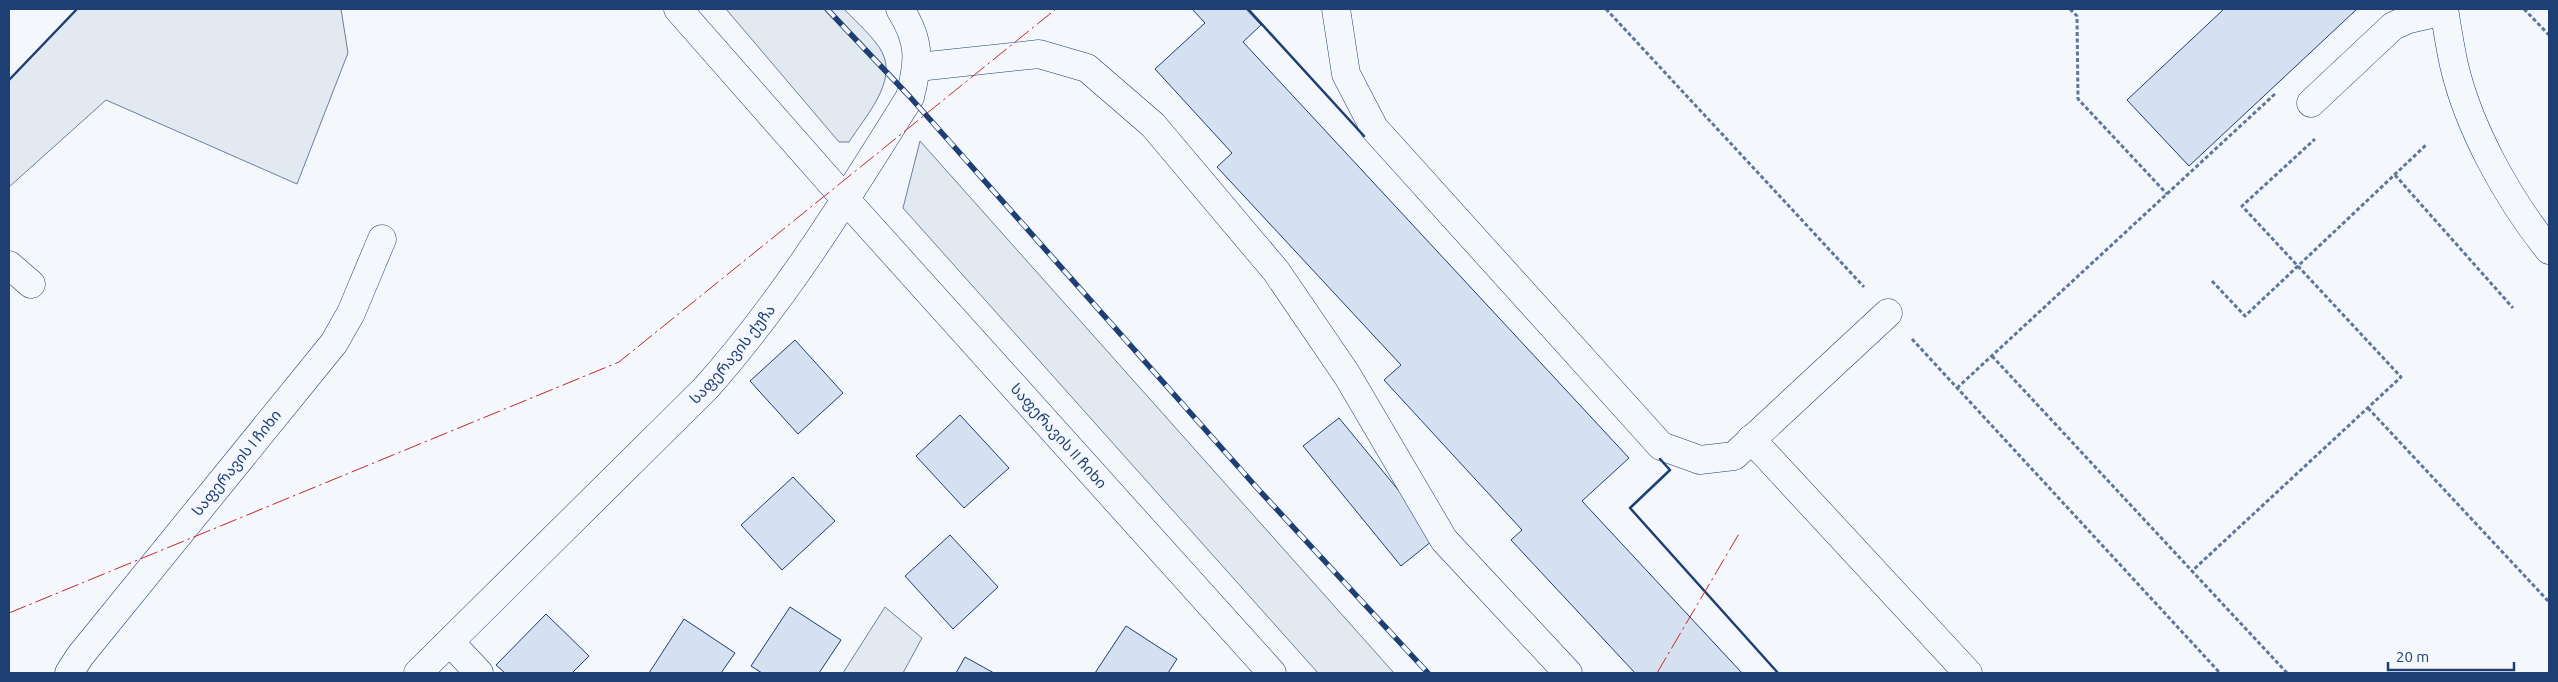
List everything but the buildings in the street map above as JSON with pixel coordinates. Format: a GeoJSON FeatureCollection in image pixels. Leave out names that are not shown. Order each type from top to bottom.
{"type":"FeatureCollection","features":[{"type":"Feature","properties":{"kind":"street"},"geometry":{"type":"LineString","coordinates":[[678,9],[846,200]]}},
{"type":"Feature","properties":{"kind":"street"},"geometry":{"type":"LineString","coordinates":[[900,9],[910,24],[917,48],[918,67],[1040,54],[1086,68],[1153,125],[1276,271],[1347,375],[1444,540],[1568,673]]}},
{"type":"Feature","properties":{"kind":"street"},"geometry":{"type":"LineString","coordinates":[[1336,9],[1346,74],[1374,128],[1661,446],[1700,460],[1734,456],[1888,313]]}},
{"type":"Feature","properties":{"kind":"street"},"geometry":{"type":"LineString","coordinates":[[2311,103],[2393,26],[2409,19],[2444,10],[2454,66],[2482,144],[2524,219],[2549,250]]}},
{"type":"Feature","properties":{"kind":"street","name":"საფერავის ქუჩა"},"geometry":{"type":"LineString","coordinates":[[418,673],[718,375],[742,348],[798,273],[846,200],[910,97],[918,67]]}},
{"type":"Feature","properties":{"kind":"street","name":"საფერავის II ჩიხი"},"geometry":{"type":"LineString","coordinates":[[846,200],[1272,673]]}},
{"type":"Feature","properties":{"kind":"street","name":"საფერავის I ჩიხი"},"geometry":{"type":"LineString","coordinates":[[69,673],[80,656],[334,343],[351,313],[382,239]]}},
{"type":"Feature","properties":{"kind":"street"},"geometry":{"type":"LineString","coordinates":[[9,264],[31,284]]}},
{"type":"Feature","properties":{"kind":"street"},"geometry":{"type":"LineString","coordinates":[[1751,439],[1968,673]]}},
{"type":"Feature","properties":{"kind":"street"},"geometry":{"type":"LineString","coordinates":[[450,642],[480,673]]}},
{"type":"Feature","properties":{"kind":"path"},"geometry":{"type":"LineString","coordinates":[[2070,9],[2077,16],[2078,99],[2167,194]]}},
{"type":"Feature","properties":{"kind":"path"},"geometry":{"type":"LineString","coordinates":[[2524,9],[2549,36]]}},
{"type":"Feature","properties":{"kind":"path"},"geometry":{"type":"LineString","coordinates":[[1957,388],[2290,81],[2330,125],[2242,206],[2401,377],[2192,571]]}},
{"type":"Feature","properties":{"kind":"path"},"geometry":{"type":"LineString","coordinates":[[2212,281],[2245,316],[2426,145]]}},
{"type":"Feature","properties":{"kind":"path"},"geometry":{"type":"LineString","coordinates":[[2394,175],[2513,308]]}},
{"type":"Feature","properties":{"kind":"path"},"geometry":{"type":"LineString","coordinates":[[1992,356],[2287,673]]}},
{"type":"Feature","properties":{"kind":"path"},"geometry":{"type":"LineString","coordinates":[[2368,408],[2549,602]]}},
{"type":"Feature","properties":{"kind":"shaded area"},"geometry":{"type":"Polygon","coordinates":[[[77,9],[341,9],[348,53],[297,184],[106,100],[9,187],[9,80],[77,9]]]}},
{"type":"Feature","properties":{"kind":"shaded area"},"geometry":{"type":"Polygon","coordinates":[[[726,9],[844,9],[870,35],[882,52],[886,63],[886,75],[877,99],[849,142],[839,142],[726,9]]]}},
{"type":"Feature","properties":{"kind":"shaded area"},"geometry":{"type":"Polygon","coordinates":[[[920,141],[1394,673],[1318,673],[903,208],[920,141]]]}},
{"type":"Feature","properties":{"kind":"shaded area"},"geometry":{"type":"Polygon","coordinates":[[[885,607],[922,638],[903,673],[843,673],[885,607]]]}},
{"type":"Feature","properties":{"kind":"railway"},"geometry":{"type":"LineString","coordinates":[[827,9],[910,97],[1258,489],[1428,673]]}},
{"type":"Feature","properties":{"kind":"wall"},"geometry":{"type":"LineString","coordinates":[[9,80],[77,9]]}},
{"type":"Feature","properties":{"kind":"wall"},"geometry":{"type":"LineString","coordinates":[[1248,9],[1364,136]]}},
{"type":"Feature","properties":{"kind":"wall"},"geometry":{"type":"LineString","coordinates":[[1660,459],[1670,470],[1630,508],[1778,673]]}},
{"type":"Feature","properties":{"kind":"power"},"geometry":{"type":"LineString","coordinates":[[9,613],[619,362],[1056,9]]}},
{"type":"Feature","properties":{"kind":"power"},"geometry":{"type":"LineString","coordinates":[[1657,673],[1740,532]]}}]}
